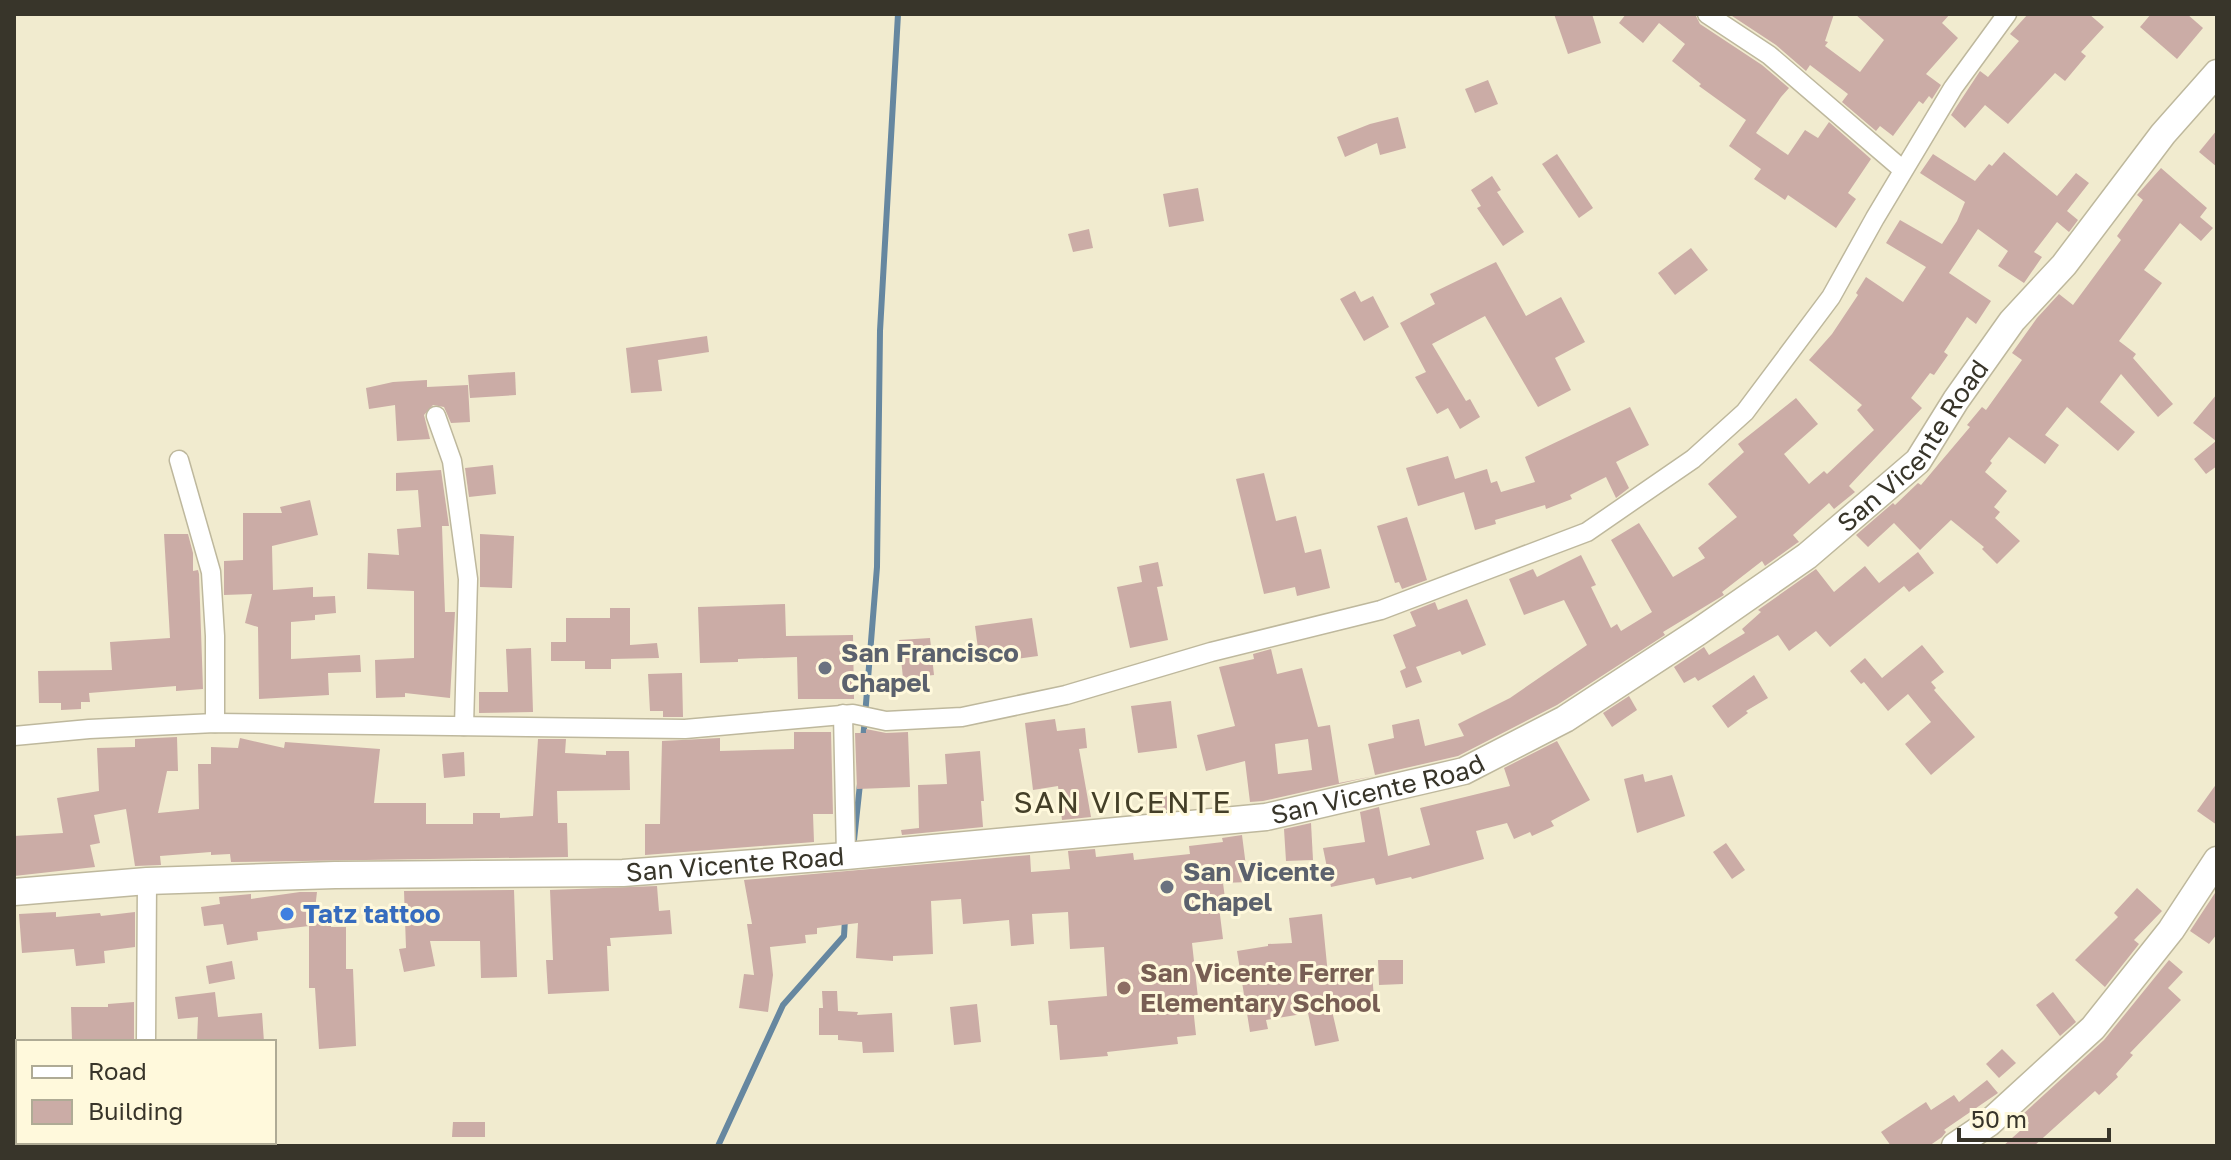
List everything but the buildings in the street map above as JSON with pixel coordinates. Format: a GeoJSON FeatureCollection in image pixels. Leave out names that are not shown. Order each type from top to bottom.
{"type":"FeatureCollection","features":[{"type":"Feature","properties":{"kind":"street"},"geometry":{"type":"LineString","coordinates":[[1707,14],[1769,55],[1903,170]]}},
{"type":"Feature","properties":{"kind":"street"},"geometry":{"type":"LineString","coordinates":[[14,736],[215,723],[685,729],[848,714],[886,721],[962,717],[1066,695],[1211,652],[1381,610],[1587,532],[1693,459],[1745,412],[1831,297],[1953,88],[2007,14]]}},
{"type":"Feature","properties":{"kind":"street","name":"San Vicente Road"},"geometry":{"type":"LineString","coordinates":[[14,892],[147,881],[335,875],[623,873],[854,856],[1266,817],[1464,771],[1565,719],[1646,668],[1807,556],[1918,461],[1956,400],[2012,321],[2064,265],[2163,134],[2217,73]]}},
{"type":"Feature","properties":{"kind":"street"},"geometry":{"type":"LineString","coordinates":[[436,416],[452,461],[468,579],[464,726]]}},
{"type":"Feature","properties":{"kind":"street"},"geometry":{"type":"LineString","coordinates":[[179,460],[211,572],[215,723]]}},
{"type":"Feature","properties":{"kind":"street"},"geometry":{"type":"LineString","coordinates":[[848,714],[854,856]]}},
{"type":"Feature","properties":{"kind":"street"},"geometry":{"type":"LineString","coordinates":[[1955,1146],[1989,1123],[2093,1028],[2171,930],[2217,860]]}},
{"type":"Feature","properties":{"kind":"street"},"geometry":{"type":"LineString","coordinates":[[146,1040],[147,881]]}},
{"type":"Feature","properties":{"kind":"waterway"},"geometry":{"type":"LineString","coordinates":[[863,741],[877,567],[880,331],[898,14]]}},
{"type":"Feature","properties":{"kind":"waterway"},"geometry":{"type":"LineString","coordinates":[[854,840],[860,784]]}},
{"type":"Feature","properties":{"kind":"waterway"},"geometry":{"type":"LineString","coordinates":[[718,1146],[783,1005],[844,936],[845,919]]}},
{"type":"Feature","properties":{"kind":"place","name":"San Francisco Chapel"},"geometry":{"type":"Point","coordinates":[825,668]}},
{"type":"Feature","properties":{"kind":"place","name":"San Vicente Chapel"},"geometry":{"type":"Point","coordinates":[1167,887]}},
{"type":"Feature","properties":{"kind":"place","name":"Tatz tattoo"},"geometry":{"type":"Point","coordinates":[287,914]}},
{"type":"Feature","properties":{"kind":"place","name":"San Vicente Ferrer Elementary School"},"geometry":{"type":"Point","coordinates":[1124,988]}},
{"type":"Feature","properties":{"kind":"district","name":"SAN VICENTE"},"geometry":{"type":"Point","coordinates":[1123,803]}}]}
